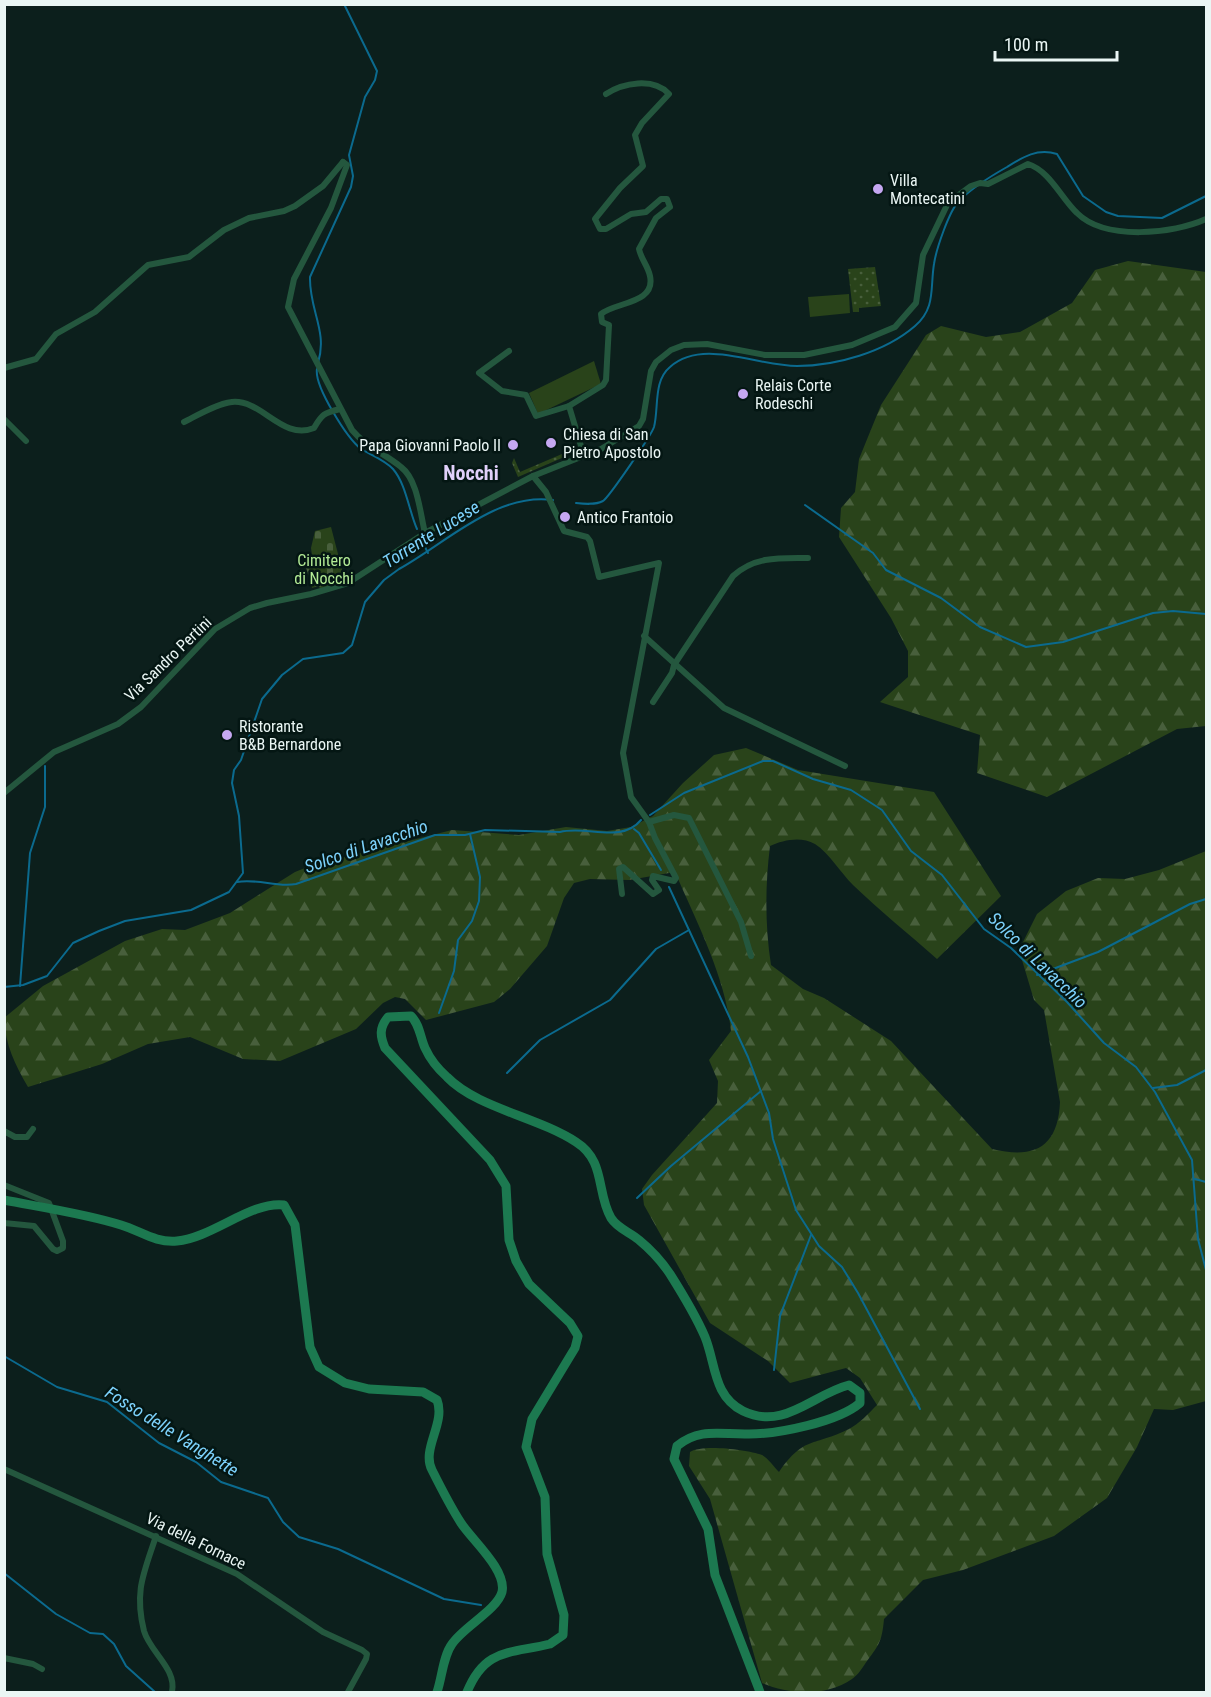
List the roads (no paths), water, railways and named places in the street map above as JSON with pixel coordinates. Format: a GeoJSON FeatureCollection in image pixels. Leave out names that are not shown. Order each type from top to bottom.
{"type":"FeatureCollection","features":[{"type":"Feature","properties":{"kind":"main road"},"geometry":{"type":"LineString","coordinates":[[466,1692],[484,1664],[494,1656],[550,1644],[558,1640],[565,1628],[561,1603],[547,1554],[545,1497],[526,1447],[532,1419],[575,1348],[578,1336],[570,1323],[529,1284],[516,1261],[509,1240],[506,1186],[490,1160],[385,1048],[380,1036],[382,1028],[388,1017],[396,1014],[411,1016],[417,1022],[425,1048],[431,1058],[459,1089],[523,1115],[585,1149],[600,1175],[604,1200],[612,1219],[648,1247],[669,1273],[706,1340],[721,1391],[741,1410],[779,1416],[806,1406],[840,1387],[849,1385],[860,1393],[860,1403],[851,1411],[833,1417],[770,1433],[700,1433],[677,1446],[674,1459],[708,1529],[715,1575],[760,1692]]}},
{"type":"Feature","properties":{"kind":"main road"},"geometry":{"type":"LineString","coordinates":[[4,1200],[122,1225],[150,1239],[166,1242],[192,1239],[261,1209],[276,1204],[284,1205],[296,1225],[310,1347],[320,1367],[345,1383],[369,1389],[423,1392],[437,1400],[441,1416],[432,1445],[430,1467],[460,1522],[489,1559],[502,1583],[502,1593],[496,1601],[461,1632],[449,1647],[437,1692]]}},
{"type":"Feature","properties":{"kind":"street"},"geometry":{"type":"LineString","coordinates":[[510,351],[479,373],[502,391],[526,395],[536,416],[568,406],[603,385],[606,380],[609,325],[602,322],[601,314],[641,298],[648,290],[650,274],[639,249],[656,218],[670,207],[664,198],[646,212],[623,217],[606,229],[600,229],[596,224],[600,212],[643,166],[635,135],[642,123],[669,94],[647,84],[628,83],[606,94]]}},
{"type":"Feature","properties":{"kind":"street"},"geometry":{"type":"LineString","coordinates":[[4,368],[36,359],[45,344],[56,334],[95,312],[148,266],[189,257],[225,230],[249,218],[284,211],[295,206],[323,186],[343,162],[346,165],[338,191],[294,279],[288,307],[321,366],[340,409],[362,442],[402,468],[410,479],[424,533]]}},
{"type":"Feature","properties":{"kind":"street","name":"Via Sandro Pertini"},"geometry":{"type":"LineString","coordinates":[[4,793],[54,752],[118,724],[141,707],[186,662],[214,629],[250,608],[348,583],[424,533],[533,477],[584,456],[639,426],[651,371],[656,362],[671,350],[684,345],[707,344],[765,355],[804,355],[852,345],[895,327],[916,303],[923,255],[939,219],[948,203],[971,186],[984,183],[1028,164],[1035,166],[1090,225],[1139,231],[1170,230],[1206,219]]}},
{"type":"Feature","properties":{"kind":"street"},"geometry":{"type":"LineString","coordinates":[[184,422],[221,405],[241,402],[276,422],[298,431],[306,431],[314,428],[319,416],[324,412],[340,409]]}},
{"type":"Feature","properties":{"kind":"street"},"geometry":{"type":"LineString","coordinates":[[568,406],[584,456]]}},
{"type":"Feature","properties":{"kind":"street"},"geometry":{"type":"LineString","coordinates":[[4,419],[26,441]]}},
{"type":"Feature","properties":{"kind":"street"},"geometry":{"type":"LineString","coordinates":[[533,477],[546,492],[564,531],[586,537],[590,541],[599,577],[659,563],[623,753],[631,797],[650,822],[655,838],[676,878],[674,882],[653,876],[652,880],[659,890],[653,894],[623,867],[620,869],[622,894]]}},
{"type":"Feature","properties":{"kind":"street"},"geometry":{"type":"LineString","coordinates":[[653,702],[672,673],[674,665],[734,576],[744,566],[773,558],[808,558]]}},
{"type":"Feature","properties":{"kind":"street"},"geometry":{"type":"LineString","coordinates":[[645,636],[674,665],[736,716],[773,730],[845,766]]}},
{"type":"Feature","properties":{"kind":"street"},"geometry":{"type":"LineString","coordinates":[[650,822],[674,815],[689,818],[741,922],[752,956]]}},
{"type":"Feature","properties":{"kind":"street"},"geometry":{"type":"LineString","coordinates":[[4,1131],[15,1137],[27,1137],[33,1129]]}},
{"type":"Feature","properties":{"kind":"street"},"geometry":{"type":"LineString","coordinates":[[4,1185],[49,1203],[63,1241],[63,1248],[57,1251],[34,1226],[4,1223]]}},
{"type":"Feature","properties":{"kind":"street","name":"Via della Fornace"},"geometry":{"type":"LineString","coordinates":[[4,1469],[237,1574],[293,1609],[307,1622],[366,1654],[348,1692]]}},
{"type":"Feature","properties":{"kind":"street"},"geometry":{"type":"LineString","coordinates":[[156,1536],[140,1580],[139,1593],[144,1630],[171,1676],[172,1692]]}},
{"type":"Feature","properties":{"kind":"street"},"geometry":{"type":"LineString","coordinates":[[4,1658],[14,1658],[42,1669]]}},
{"type":"Feature","properties":{"kind":"waterway"},"geometry":{"type":"LineString","coordinates":[[318,363],[320,330],[312,300],[310,277],[351,187],[353,176],[349,155],[365,97],[375,80],[377,71],[344,4]]}},
{"type":"Feature","properties":{"kind":"waterway","name":"Torrente Lucese"},"geometry":{"type":"LineString","coordinates":[[576,503],[590,504],[603,501],[613,489],[654,427],[661,380],[670,367],[683,359],[714,354],[781,365],[828,363],[875,350],[915,326],[922,319],[929,305],[937,250],[955,206],[982,182],[1025,157],[1043,152],[1057,154],[1083,196],[1106,212],[1118,216],[1162,218],[1206,196]]}},
{"type":"Feature","properties":{"kind":"waterway"},"geometry":{"type":"LineString","coordinates":[[317,369],[317,377],[326,399],[348,434],[361,449],[386,463],[397,475],[417,529]]}},
{"type":"Feature","properties":{"kind":"waterway","name":"Torrente Lucese"},"geometry":{"type":"LineString","coordinates":[[4,987],[23,985],[47,976],[73,943],[99,931],[125,921],[191,910],[229,892],[243,873],[239,816],[232,783],[234,770],[241,760],[262,699],[282,675],[303,659],[343,653],[352,645],[365,602],[384,580],[399,569],[492,511],[532,500],[553,500]]}},
{"type":"Feature","properties":{"kind":"waterway"},"geometry":{"type":"LineString","coordinates":[[805,505],[873,553],[886,570],[941,598],[980,627],[1026,647],[1063,642],[1153,613],[1173,611],[1206,614]]}},
{"type":"Feature","properties":{"kind":"waterway"},"geometry":{"type":"LineString","coordinates":[[423,543],[428,553]]}},
{"type":"Feature","properties":{"kind":"waterway","name":"Solco di Lavacchio"},"geometry":{"type":"LineString","coordinates":[[650,815],[684,793],[763,761],[773,761],[813,779],[851,790],[882,810],[911,851],[942,875],[984,929],[1011,948],[1067,1002],[1104,1043],[1136,1067],[1155,1092],[1192,1160],[1198,1239],[1206,1270]]}},
{"type":"Feature","properties":{"kind":"waterway"},"geometry":{"type":"LineString","coordinates":[[20,986],[30,853],[45,807],[45,766]]}},
{"type":"Feature","properties":{"kind":"waterway","name":"Solco di Lavacchio"},"geometry":{"type":"LineString","coordinates":[[237,882],[296,884],[435,835],[465,835],[485,830],[614,832],[624,831],[641,820]]}},
{"type":"Feature","properties":{"kind":"waterway"},"geometry":{"type":"LineString","coordinates":[[634,829],[639,833],[661,870]]}},
{"type":"Feature","properties":{"kind":"waterway"},"geometry":{"type":"LineString","coordinates":[[439,1013],[454,971],[458,940],[472,921],[479,901],[480,877],[470,834]]}},
{"type":"Feature","properties":{"kind":"waterway"},"geometry":{"type":"LineString","coordinates":[[669,887],[748,1057],[769,1113],[773,1139],[796,1210],[819,1246],[842,1267],[920,1409]]}},
{"type":"Feature","properties":{"kind":"waterway"},"geometry":{"type":"LineString","coordinates":[[1037,975],[1098,952],[1190,904],[1206,899]]}},
{"type":"Feature","properties":{"kind":"waterway"},"geometry":{"type":"LineString","coordinates":[[507,1073],[540,1040],[610,1000],[656,949],[689,930]]}},
{"type":"Feature","properties":{"kind":"waterway"},"geometry":{"type":"LineString","coordinates":[[1153,1088],[1177,1085],[1206,1070]]}},
{"type":"Feature","properties":{"kind":"waterway"},"geometry":{"type":"LineString","coordinates":[[637,1198],[671,1166],[761,1091]]}},
{"type":"Feature","properties":{"kind":"waterway"},"geometry":{"type":"LineString","coordinates":[[1195,1179],[1206,1182]]}},
{"type":"Feature","properties":{"kind":"waterway"},"geometry":{"type":"LineString","coordinates":[[774,1370],[780,1316],[811,1235]]}},
{"type":"Feature","properties":{"kind":"waterway","name":"Fosso delle Vanghette"},"geometry":{"type":"LineString","coordinates":[[4,1356],[57,1387],[107,1402],[159,1443],[196,1462],[221,1482],[268,1498],[283,1522],[299,1537],[338,1549],[444,1599],[481,1605]]}},
{"type":"Feature","properties":{"kind":"waterway"},"geometry":{"type":"LineString","coordinates":[[4,1573],[56,1614],[90,1633],[103,1634],[114,1644],[126,1666],[155,1692]]}},
{"type":"Feature","properties":{"kind":"place","name":"Villa Montecatini"},"geometry":{"type":"Point","coordinates":[878,189]}},
{"type":"Feature","properties":{"kind":"place","name":"Relais Corte Rodeschi"},"geometry":{"type":"Point","coordinates":[743,394]}},
{"type":"Feature","properties":{"kind":"place","name":"Chiesa di San Pietro Apostolo"},"geometry":{"type":"Point","coordinates":[551,443]}},
{"type":"Feature","properties":{"kind":"place","name":"Papa Giovanni Paolo II"},"geometry":{"type":"Point","coordinates":[513,445]}},
{"type":"Feature","properties":{"kind":"place","name":"Antico Frantoio"},"geometry":{"type":"Point","coordinates":[565,517]}},
{"type":"Feature","properties":{"kind":"place","name":"Ristorante B&B Bernardone"},"geometry":{"type":"Point","coordinates":[227,735]}},
{"type":"Feature","properties":{"kind":"district","name":"Nocchi"},"geometry":{"type":"Point","coordinates":[471,473]}},
{"type":"Feature","properties":{"kind":"park label","name":"Cimitero di Nocchi"},"geometry":{"type":"Point","coordinates":[324,569]}}]}
